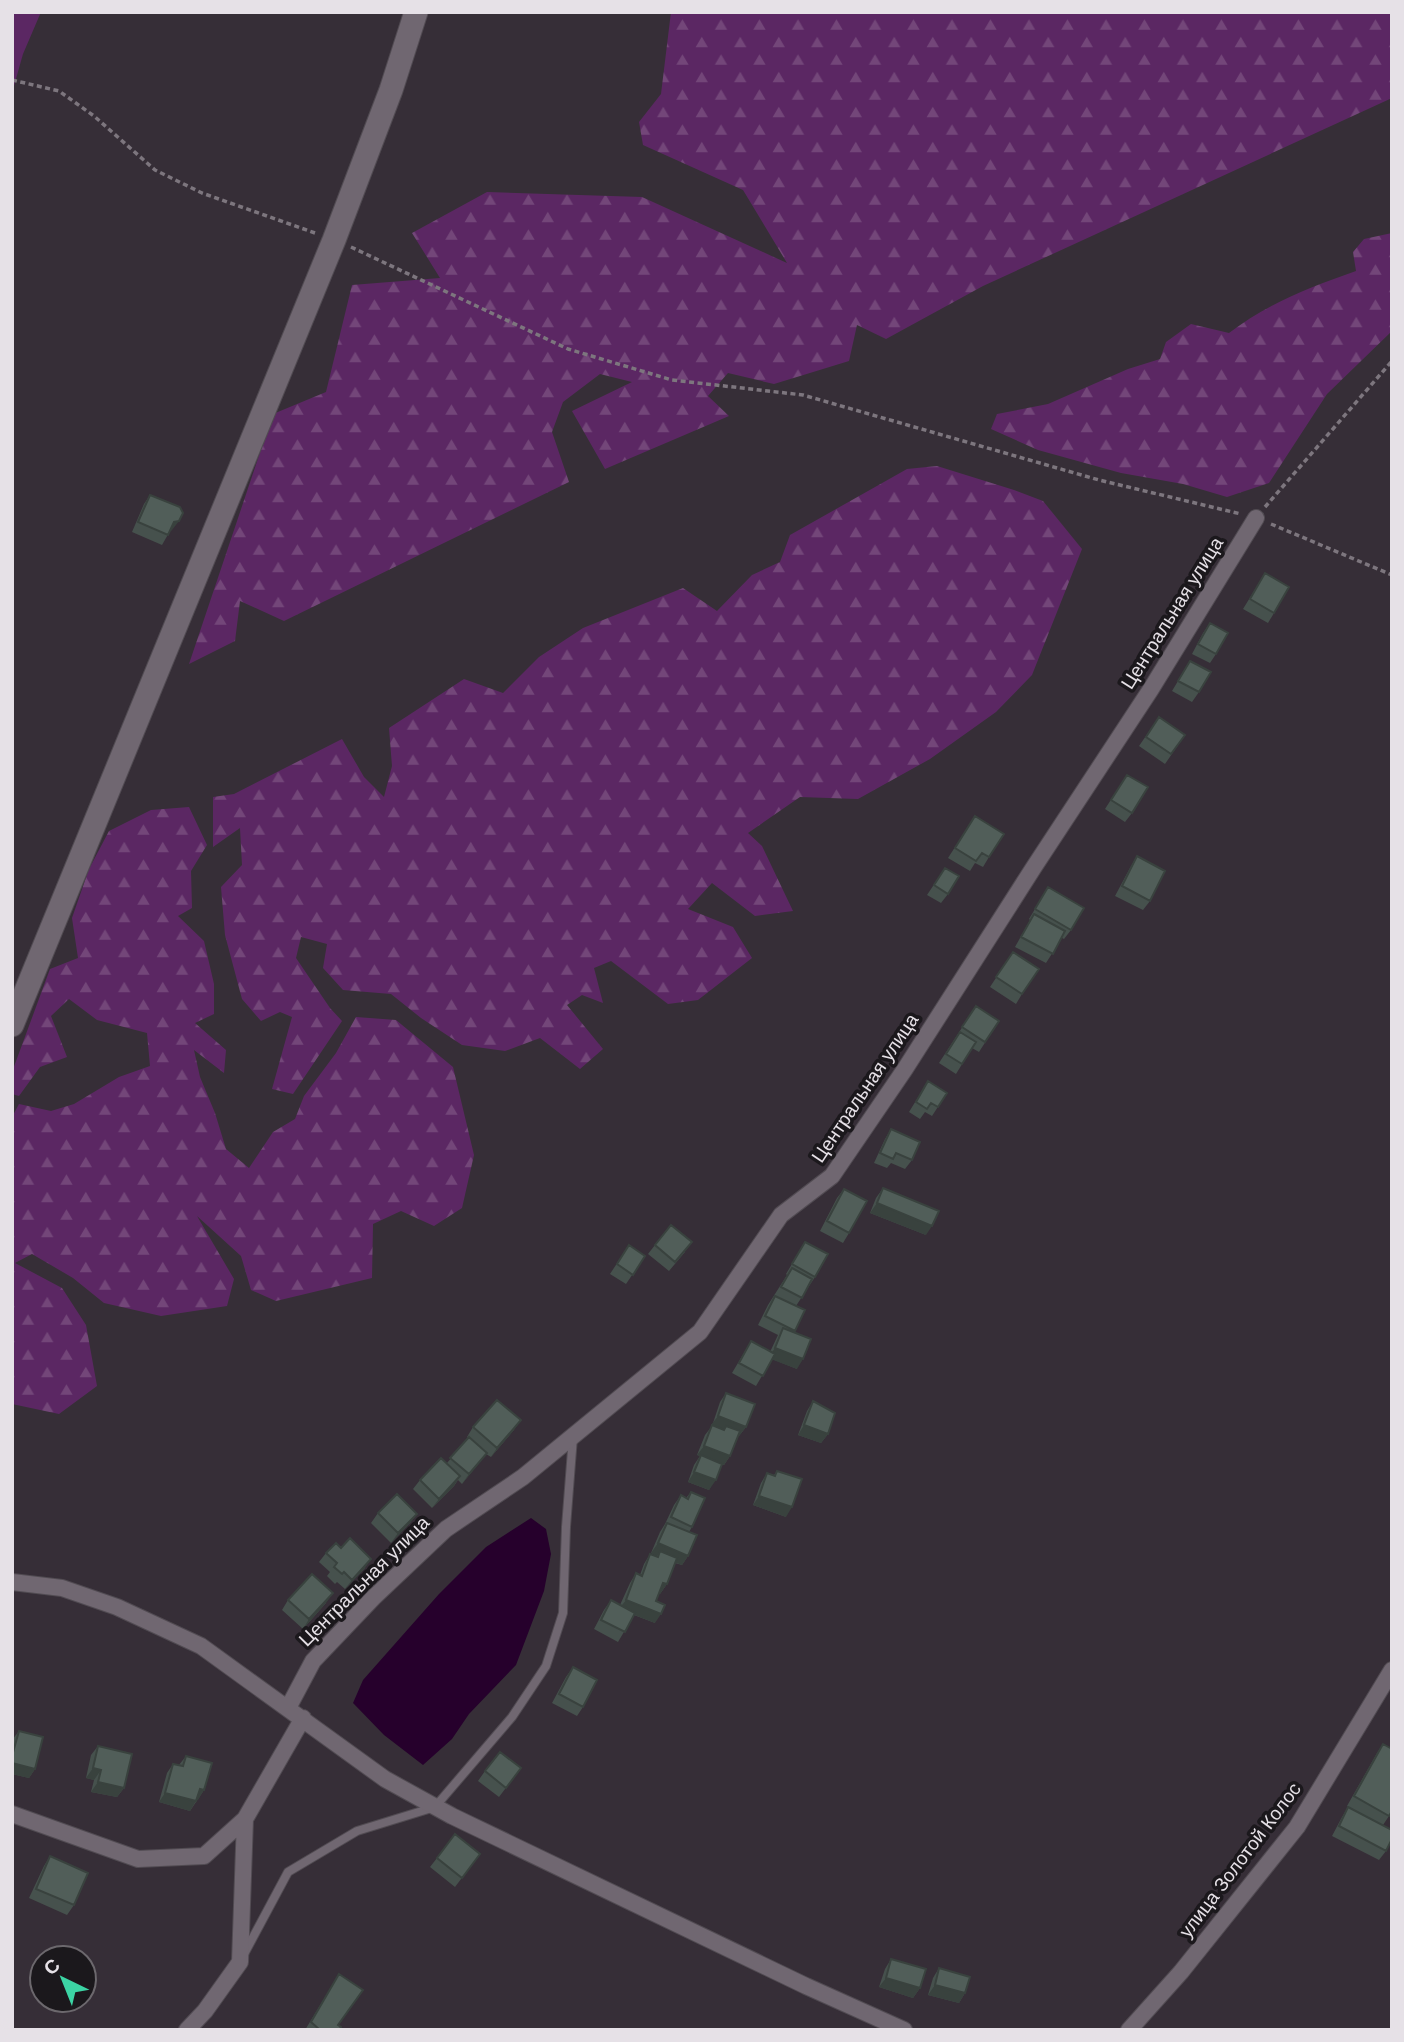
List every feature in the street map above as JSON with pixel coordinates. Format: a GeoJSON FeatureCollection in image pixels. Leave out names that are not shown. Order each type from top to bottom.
{"type":"FeatureCollection","features":[{"type":"Feature","properties":{"kind":"main road"},"geometry":{"type":"LineString","coordinates":[[12,1025],[334,240],[391,90],[416,12]]}},
{"type":"Feature","properties":{"kind":"street","name":"Центральная улица"},"geometry":{"type":"LineString","coordinates":[[288,1708],[313,1661],[382,1589],[446,1529],[523,1477],[699,1332],[781,1215],[832,1176],[905,1069],[1151,689],[1255,518]]}},
{"type":"Feature","properties":{"kind":"street"},"geometry":{"type":"LineString","coordinates":[[12,1582],[62,1588],[117,1607],[201,1646],[385,1779],[435,1807],[793,1980],[904,2030]]}},
{"type":"Feature","properties":{"kind":"street","name":"улица Золотой Колос"},"geometry":{"type":"LineString","coordinates":[[1129,2030],[1181,1972],[1297,1826],[1392,1670]]}},
{"type":"Feature","properties":{"kind":"street"},"geometry":{"type":"LineString","coordinates":[[12,1814],[138,1859],[204,1856],[245,1819],[303,1718]]}},
{"type":"Feature","properties":{"kind":"street"},"geometry":{"type":"LineString","coordinates":[[187,2030],[205,2011],[240,1962],[245,1819]]}},
{"type":"Feature","properties":{"kind":"lane"},"geometry":{"type":"LineString","coordinates":[[240,1962],[288,1872],[357,1831],[435,1807],[512,1717],[546,1666],[564,1613],[566,1527],[573,1437]]}},
{"type":"Feature","properties":{"kind":"path"},"geometry":{"type":"LineString","coordinates":[[12,80],[59,90],[94,116],[155,170],[202,193],[334,240],[568,349],[673,380],[803,395],[1099,480],[1255,518],[1392,575]]}},
{"type":"Feature","properties":{"kind":"path"},"geometry":{"type":"LineString","coordinates":[[1255,518],[1392,361]]}},
{"type":"Feature","properties":{"kind":"green space"},"geometry":{"type":"Polygon","coordinates":[[[12,12],[41,12],[23,54],[12,93],[12,12]]]}},
{"type":"Feature","properties":{"kind":"green space"},"geometry":{"type":"Polygon","coordinates":[[[671,12],[1392,12],[1392,98],[983,286],[886,339],[857,325],[849,361],[774,384],[728,373],[708,396],[729,416],[605,469],[572,411],[632,382],[600,374],[563,402],[552,432],[569,482],[284,621],[240,601],[235,641],[189,664],[273,414],[326,392],[352,285],[440,278],[412,233],[487,192],[642,197],[787,263],[743,190],[643,145],[639,122],[661,94],[671,12]]]}},
{"type":"Feature","properties":{"kind":"green space"},"geometry":{"type":"Polygon","coordinates":[[[1392,233],[1392,331],[1327,394],[1269,483],[1227,497],[1183,484],[1121,473],[1038,450],[991,429],[997,414],[1048,404],[1128,369],[1160,359],[1166,342],[1191,324],[1229,333],[1274,304],[1356,271],[1353,252],[1364,239],[1392,233]]]}},
{"type":"Feature","properties":{"kind":"green space"},"geometry":{"type":"Polygon","coordinates":[[[937,466],[1043,501],[1082,549],[1032,675],[996,712],[930,759],[858,799],[800,797],[748,833],[762,846],[793,911],[755,916],[712,883],[688,909],[733,927],[752,958],[698,1000],[668,1004],[611,961],[594,968],[603,1003],[582,995],[567,1005],[603,1049],[580,1069],[540,1038],[505,1051],[462,1045],[391,994],[343,990],[323,968],[327,944],[301,937],[296,958],[342,1021],[293,1094],[272,1089],[292,1017],[280,1012],[261,1021],[242,999],[225,935],[221,887],[242,865],[240,828],[213,847],[213,797],[234,794],[342,739],[364,777],[384,797],[392,766],[389,728],[464,679],[503,693],[539,657],[583,628],[683,588],[717,611],[752,575],[780,562],[790,535],[907,469],[937,466]]]}},
{"type":"Feature","properties":{"kind":"green space"},"geometry":{"type":"Polygon","coordinates":[[[189,807],[207,845],[191,871],[192,908],[178,916],[204,941],[214,984],[214,1014],[195,1023],[226,1050],[224,1073],[194,1050],[200,1077],[226,1149],[249,1168],[273,1132],[295,1119],[304,1096],[336,1053],[356,1017],[396,1020],[453,1067],[474,1155],[462,1208],[434,1226],[401,1211],[373,1224],[372,1278],[276,1301],[251,1290],[241,1256],[197,1216],[234,1279],[227,1306],[161,1316],[104,1303],[73,1278],[32,1254],[15,1263],[62,1288],[86,1325],[97,1386],[59,1414],[12,1404],[12,1117],[19,1104],[51,1111],[74,1104],[119,1077],[150,1066],[147,1033],[97,1020],[69,999],[51,1016],[67,1057],[40,1067],[19,1096],[12,1094],[12,1072],[50,969],[78,958],[72,918],[89,869],[109,831],[151,810],[189,807]]]}},
{"type":"Feature","properties":{"kind":"shaded area"},"geometry":{"type":"Polygon","coordinates":[[[531,1518],[546,1529],[551,1554],[544,1591],[516,1665],[469,1714],[452,1739],[423,1765],[384,1735],[353,1703],[363,1680],[439,1594],[486,1547],[531,1518]]]}},
{"type":"Feature","properties":{"kind":"building"},"geometry":{"type":"Polygon","coordinates":[[[150,495],[180,507],[183,513],[179,521],[174,522],[168,535],[138,522],[150,495]]]}},
{"type":"Feature","properties":{"kind":"building"},"geometry":{"type":"Polygon","coordinates":[[[1265,573],[1289,587],[1274,613],[1250,599],[1265,573]]]}},
{"type":"Feature","properties":{"kind":"building"},"geometry":{"type":"Polygon","coordinates":[[[1210,623],[1228,633],[1216,654],[1198,644],[1210,623]]]}},
{"type":"Feature","properties":{"kind":"building"},"geometry":{"type":"Polygon","coordinates":[[[1190,661],[1211,672],[1199,692],[1178,681],[1190,661]]]}},
{"type":"Feature","properties":{"kind":"building"},"geometry":{"type":"Polygon","coordinates":[[[1159,717],[1185,735],[1171,754],[1146,737],[1159,717]]]}},
{"type":"Feature","properties":{"kind":"building"},"geometry":{"type":"Polygon","coordinates":[[[1127,775],[1148,787],[1132,813],[1111,800],[1127,775]]]}},
{"type":"Feature","properties":{"kind":"building"},"geometry":{"type":"Polygon","coordinates":[[[975,816],[1004,834],[989,857],[982,853],[976,861],[955,848],[975,816]]]}},
{"type":"Feature","properties":{"kind":"building"},"geometry":{"type":"Polygon","coordinates":[[[1137,856],[1165,871],[1150,901],[1122,886],[1137,856]]]}},
{"type":"Feature","properties":{"kind":"building"},"geometry":{"type":"Polygon","coordinates":[[[945,868],[959,876],[948,894],[934,885],[945,868]]]}},
{"type":"Feature","properties":{"kind":"building"},"geometry":{"type":"Polygon","coordinates":[[[1048,887],[1084,908],[1071,930],[1035,909],[1048,887]]]}},
{"type":"Feature","properties":{"kind":"building"},"geometry":{"type":"Polygon","coordinates":[[[1034,914],[1065,931],[1053,954],[1021,937],[1034,914]]]}},
{"type":"Feature","properties":{"kind":"building"},"geometry":{"type":"Polygon","coordinates":[[[1013,952],[1039,969],[1022,994],[996,977],[1013,952]]]}},
{"type":"Feature","properties":{"kind":"building"},"geometry":{"type":"Polygon","coordinates":[[[976,1006],[999,1021],[985,1042],[962,1027],[976,1006]]]}},
{"type":"Feature","properties":{"kind":"building"},"geometry":{"type":"Polygon","coordinates":[[[960,1032],[976,1042],[962,1064],[946,1054],[960,1032]]]}},
{"type":"Feature","properties":{"kind":"building"},"geometry":{"type":"Polygon","coordinates":[[[928,1081],[947,1093],[938,1107],[931,1103],[927,1109],[916,1102],[928,1081]]]}},
{"type":"Feature","properties":{"kind":"building"},"geometry":{"type":"Polygon","coordinates":[[[891,1129],[920,1142],[912,1160],[896,1153],[893,1159],[880,1153],[891,1129]]]}},
{"type":"Feature","properties":{"kind":"building"},"geometry":{"type":"Polygon","coordinates":[[[883,1188],[939,1211],[932,1226],[877,1203],[883,1188]]]}},
{"type":"Feature","properties":{"kind":"building"},"geometry":{"type":"Polygon","coordinates":[[[844,1189],[867,1201],[849,1233],[827,1221],[844,1189]]]}},
{"type":"Feature","properties":{"kind":"building"},"geometry":{"type":"Polygon","coordinates":[[[671,1225],[692,1242],[675,1262],[655,1245],[671,1225]]]}},
{"type":"Feature","properties":{"kind":"building"},"geometry":{"type":"Polygon","coordinates":[[[805,1242],[828,1254],[815,1277],[792,1264],[805,1242]]]}},
{"type":"Feature","properties":{"kind":"building"},"geometry":{"type":"Polygon","coordinates":[[[629,1245],[645,1256],[633,1275],[617,1264],[629,1245]]]}},
{"type":"Feature","properties":{"kind":"building"},"geometry":{"type":"Polygon","coordinates":[[[792,1268],[812,1279],[802,1298],[781,1287],[792,1268]]]}},
{"type":"Feature","properties":{"kind":"building"},"geometry":{"type":"Polygon","coordinates":[[[775,1296],[805,1310],[795,1331],[765,1316],[775,1296]]]}},
{"type":"Feature","properties":{"kind":"building"},"geometry":{"type":"Polygon","coordinates":[[[783,1328],[811,1339],[803,1359],[775,1348],[783,1328]]]}},
{"type":"Feature","properties":{"kind":"building"},"geometry":{"type":"Polygon","coordinates":[[[751,1341],[775,1354],[763,1376],[739,1363],[751,1341]]]}},
{"type":"Feature","properties":{"kind":"building"},"geometry":{"type":"Polygon","coordinates":[[[726,1393],[755,1404],[746,1427],[718,1416],[726,1393]]]}},
{"type":"Feature","properties":{"kind":"building"},"geometry":{"type":"Polygon","coordinates":[[[497,1400],[521,1420],[497,1448],[473,1427],[497,1400]]]}},
{"type":"Feature","properties":{"kind":"building"},"geometry":{"type":"Polygon","coordinates":[[[813,1401],[835,1413],[828,1434],[804,1425],[813,1401]]]}},
{"type":"Feature","properties":{"kind":"building"},"geometry":{"type":"Polygon","coordinates":[[[712,1425],[724,1430],[726,1426],[740,1431],[730,1456],[704,1446],[712,1425]]]}},
{"type":"Feature","properties":{"kind":"building"},"geometry":{"type":"Polygon","coordinates":[[[469,1437],[487,1453],[469,1474],[450,1458],[469,1437]]]}},
{"type":"Feature","properties":{"kind":"building"},"geometry":{"type":"Polygon","coordinates":[[[701,1455],[722,1464],[716,1480],[694,1472],[701,1455]]]}},
{"type":"Feature","properties":{"kind":"building"},"geometry":{"type":"Polygon","coordinates":[[[441,1458],[460,1476],[439,1499],[420,1480],[441,1458]]]}},
{"type":"Feature","properties":{"kind":"building"},"geometry":{"type":"Polygon","coordinates":[[[777,1471],[802,1479],[792,1507],[759,1496],[767,1473],[775,1476],[777,1471]]]}},
{"type":"Feature","properties":{"kind":"building"},"geometry":{"type":"Polygon","coordinates":[[[691,1492],[705,1498],[692,1527],[671,1517],[681,1495],[688,1499],[691,1492]]]}},
{"type":"Feature","properties":{"kind":"building"},"geometry":{"type":"Polygon","coordinates":[[[397,1494],[417,1514],[398,1533],[378,1513],[397,1494]]]}},
{"type":"Feature","properties":{"kind":"building"},"geometry":{"type":"Polygon","coordinates":[[[667,1523],[697,1535],[688,1556],[658,1543],[667,1523]]]}},
{"type":"Feature","properties":{"kind":"building"},"geometry":{"type":"Polygon","coordinates":[[[350,1538],[371,1559],[352,1580],[334,1567],[337,1563],[326,1553],[336,1543],[341,1548],[350,1538]]]}},
{"type":"Feature","properties":{"kind":"building"},"geometry":{"type":"Polygon","coordinates":[[[660,1551],[677,1558],[667,1584],[663,1583],[656,1601],[665,1605],[661,1614],[626,1600],[636,1573],[642,1576],[650,1554],[658,1557],[660,1551]]]}},
{"type":"Feature","properties":{"kind":"building"},"geometry":{"type":"Polygon","coordinates":[[[312,1574],[333,1593],[309,1619],[288,1600],[312,1574]]]}},
{"type":"Feature","properties":{"kind":"building"},"geometry":{"type":"Polygon","coordinates":[[[611,1600],[635,1613],[625,1632],[601,1620],[611,1600]]]}},
{"type":"Feature","properties":{"kind":"building"},"geometry":{"type":"Polygon","coordinates":[[[573,1667],[597,1680],[583,1707],[559,1694],[573,1667]]]}},
{"type":"Feature","properties":{"kind":"building"},"geometry":{"type":"Polygon","coordinates":[[[19,1731],[43,1737],[35,1769],[12,1763],[19,1731]]]}},
{"type":"Feature","properties":{"kind":"building"},"geometry":{"type":"Polygon","coordinates":[[[1383,1744],[1392,1749],[1392,1811],[1389,1816],[1354,1796],[1383,1744]]]}},
{"type":"Feature","properties":{"kind":"building"},"geometry":{"type":"Polygon","coordinates":[[[98,1746],[132,1754],[124,1788],[98,1782],[101,1770],[93,1768],[98,1746]]]}},
{"type":"Feature","properties":{"kind":"building"},"geometry":{"type":"Polygon","coordinates":[[[500,1752],[521,1768],[506,1788],[485,1771],[500,1752]]]}},
{"type":"Feature","properties":{"kind":"building"},"geometry":{"type":"Polygon","coordinates":[[[186,1756],[212,1763],[204,1790],[200,1789],[196,1801],[165,1793],[173,1764],[183,1766],[186,1756]]]}},
{"type":"Feature","properties":{"kind":"building"},"geometry":{"type":"Polygon","coordinates":[[[1348,1807],[1392,1830],[1392,1839],[1386,1851],[1339,1826],[1348,1807]]]}},
{"type":"Feature","properties":{"kind":"building"},"geometry":{"type":"Polygon","coordinates":[[[455,1834],[480,1854],[462,1878],[437,1858],[455,1834]]]}},
{"type":"Feature","properties":{"kind":"building"},"geometry":{"type":"Polygon","coordinates":[[[50,1856],[88,1873],[74,1905],[36,1889],[50,1856]]]}},
{"type":"Feature","properties":{"kind":"building"},"geometry":{"type":"Polygon","coordinates":[[[891,1959],[926,1969],[920,1988],[886,1978],[891,1959]]]}},
{"type":"Feature","properties":{"kind":"building"},"geometry":{"type":"Polygon","coordinates":[[[939,1968],[970,1977],[965,1993],[935,1985],[939,1968]]]}},
{"type":"Feature","properties":{"kind":"building"},"geometry":{"type":"Polygon","coordinates":[[[339,1974],[363,1990],[338,2025],[341,2027],[339,2030],[320,2030],[311,2022],[339,1974]]]}}]}
